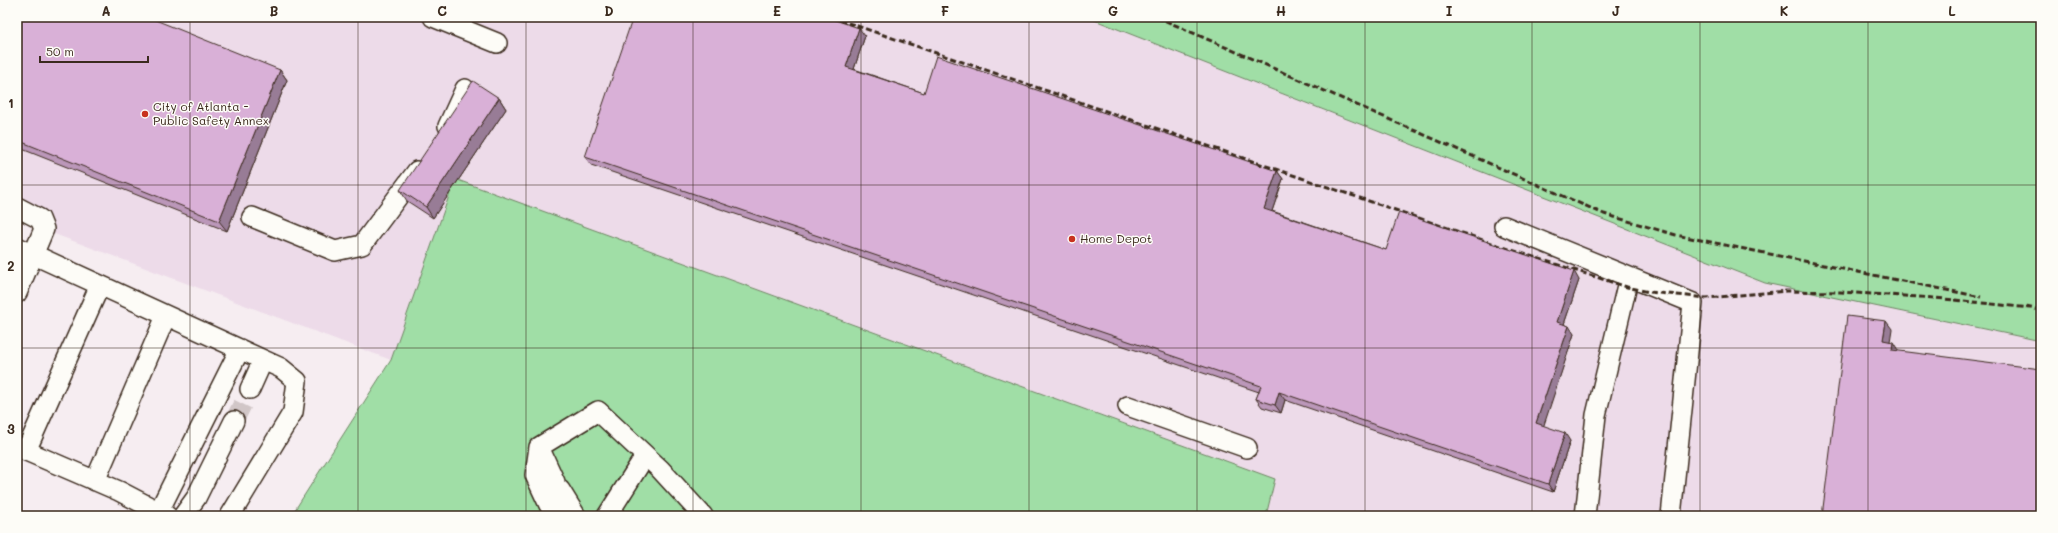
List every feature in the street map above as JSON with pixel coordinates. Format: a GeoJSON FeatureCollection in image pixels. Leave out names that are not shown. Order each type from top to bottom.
{"type":"FeatureCollection","features":[{"type":"Feature","properties":{"kind":"lane"},"geometry":{"type":"LineString","coordinates":[[434,17],[497,43]]}},
{"type":"Feature","properties":{"kind":"lane"},"geometry":{"type":"LineString","coordinates":[[252,217],[335,251],[362,245],[433,150],[465,89]]}},
{"type":"Feature","properties":{"kind":"lane"},"geometry":{"type":"LineString","coordinates":[[17,207],[40,219],[44,229],[34,256],[17,293]]}},
{"type":"Feature","properties":{"kind":"lane"},"geometry":{"type":"LineString","coordinates":[[1504,226],[1693,303],[1671,516]]}},
{"type":"Feature","properties":{"kind":"lane"},"geometry":{"type":"LineString","coordinates":[[17,247],[282,368],[297,381],[293,412],[230,516]]}},
{"type":"Feature","properties":{"kind":"lane"},"geometry":{"type":"LineString","coordinates":[[1585,516],[1596,415],[1629,277]]}},
{"type":"Feature","properties":{"kind":"lane"},"geometry":{"type":"LineString","coordinates":[[100,285],[21,449],[95,481],[163,514],[240,349]]}},
{"type":"Feature","properties":{"kind":"lane"},"geometry":{"type":"LineString","coordinates":[[95,481],[166,316]]}},
{"type":"Feature","properties":{"kind":"lane"},"geometry":{"type":"LineString","coordinates":[[250,389],[263,360]]}},
{"type":"Feature","properties":{"kind":"lane"},"geometry":{"type":"LineString","coordinates":[[1128,406],[1247,448]]}},
{"type":"Feature","properties":{"kind":"lane"},"geometry":{"type":"LineString","coordinates":[[539,446],[598,411],[660,469],[703,516]]}},
{"type":"Feature","properties":{"kind":"lane"},"geometry":{"type":"LineString","coordinates":[[183,516],[200,492],[234,421]]}},
{"type":"Feature","properties":{"kind":"lane"},"geometry":{"type":"LineString","coordinates":[[539,446],[558,486],[576,516]]}},
{"type":"Feature","properties":{"kind":"lane"},"geometry":{"type":"LineString","coordinates":[[539,446],[535,475],[549,505],[572,516]]}},
{"type":"Feature","properties":{"kind":"lane"},"geometry":{"type":"LineString","coordinates":[[607,516],[645,456]]}},
{"type":"Feature","properties":{"kind":"shaded area"},"geometry":{"type":"Polygon","coordinates":[[[17,17],[1087,17],[1765,283],[2041,341],[2041,516],[1266,516],[1275,479],[455,179],[391,360],[17,220],[17,17]]]}},
{"type":"Feature","properties":{"kind":"green space"},"geometry":{"type":"Polygon","coordinates":[[[1087,17],[2041,17],[2041,341],[1765,283],[1087,17]]]}},
{"type":"Feature","properties":{"kind":"green space"},"geometry":{"type":"Polygon","coordinates":[[[455,179],[1275,479],[1266,516],[291,516],[391,360],[455,179]]]}},
{"type":"Feature","properties":{"kind":"building","name":"City of Atlanta - Public Safety Annex"},"geometry":{"type":"Polygon","coordinates":[[[17,17],[148,17],[280,70],[219,221],[17,140],[17,17]]]}},
{"type":"Feature","properties":{"kind":"building","name":"Home Depot"},"geometry":{"type":"Polygon","coordinates":[[[633,17],[826,17],[859,28],[846,67],[924,93],[936,56],[1277,171],[1264,209],[1386,250],[1399,212],[1574,271],[1557,322],[1569,326],[1536,423],[1565,433],[1548,484],[1279,392],[1275,405],[1256,399],[1261,386],[585,157],[633,17]]]}},
{"type":"Feature","properties":{"kind":"building"},"geometry":{"type":"Polygon","coordinates":[[[473,81],[499,98],[426,207],[400,190],[473,81]]]}},
{"type":"Feature","properties":{"kind":"building"},"geometry":{"type":"Polygon","coordinates":[[[1847,316],[1886,321],[1883,340],[1893,342],[1892,350],[2041,369],[2041,516],[1822,516],[1847,316]]]}},
{"type":"Feature","properties":{"kind":"tunnel"},"geometry":{"type":"LineString","coordinates":[[234,421],[250,389]]}},
{"type":"Feature","properties":{"kind":"railway"},"geometry":{"type":"LineString","coordinates":[[831,17],[1512,250],[1627,287],[1649,292],[1706,298],[1786,291],[1840,292],[1935,298],[2030,308]]}},
{"type":"Feature","properties":{"kind":"railway"},"geometry":{"type":"LineString","coordinates":[[1157,17],[1604,214],[1676,235],[1981,297]]}},
{"type":"Feature","properties":{"kind":"railway"},"geometry":{"type":"LineString","coordinates":[[2026,307],[2041,310]]}},
{"type":"Feature","properties":{"kind":"place","name":"City of Atlanta - Public Safety Annex"},"geometry":{"type":"Point","coordinates":[145,114]}},
{"type":"Feature","properties":{"kind":"place","name":"Home Depot"},"geometry":{"type":"Point","coordinates":[1072,239]}}]}
